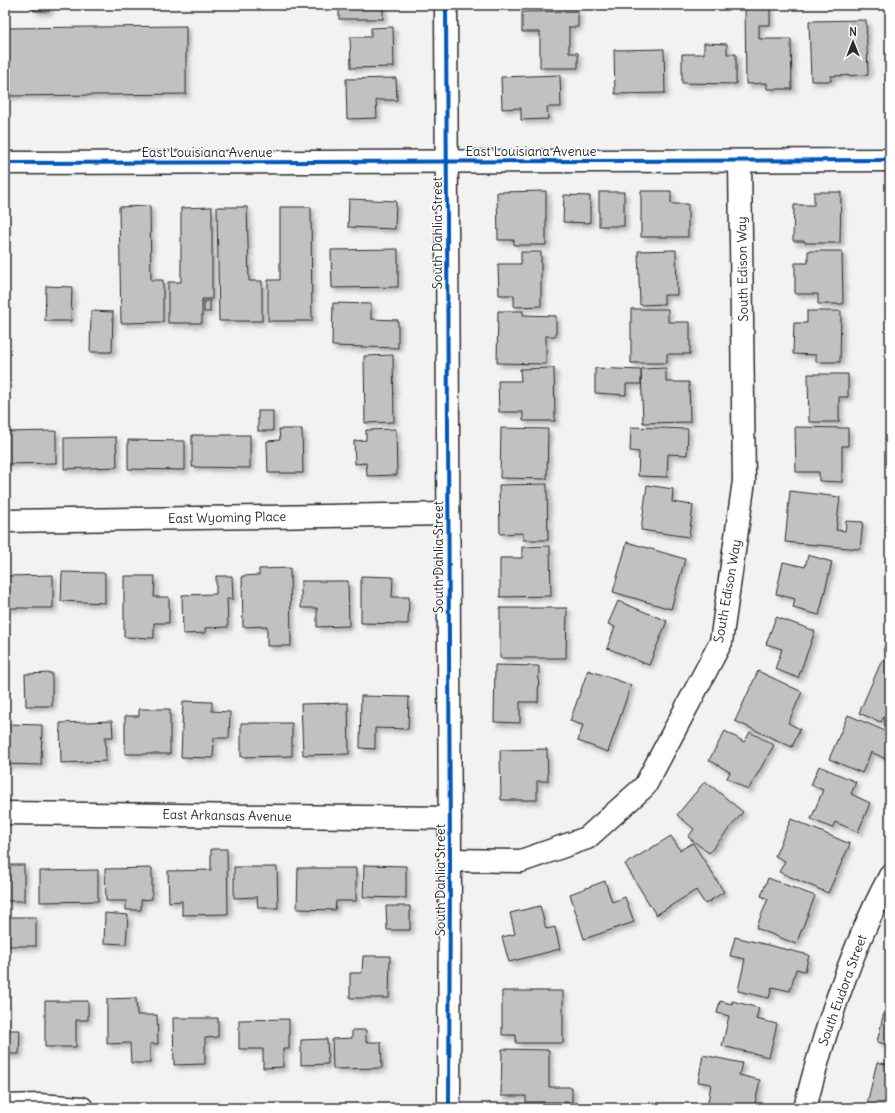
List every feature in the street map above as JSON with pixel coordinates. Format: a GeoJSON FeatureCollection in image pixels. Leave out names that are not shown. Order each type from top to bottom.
{"type":"FeatureCollection","features":[{"type":"Feature","properties":{"kind":"street","name":"South Dahlia Street"},"geometry":{"type":"LineString","coordinates":[[446,5],[450,818],[449,1108]]}},
{"type":"Feature","properties":{"kind":"street","name":"East Louisiana Avenue"},"geometry":{"type":"LineString","coordinates":[[5,163],[890,160]]}},
{"type":"Feature","properties":{"kind":"street","name":"South Edison Way"},"geometry":{"type":"LineString","coordinates":[[450,860],[521,860],[587,838],[645,786],[720,642],[744,481],[740,161]]}},
{"type":"Feature","properties":{"kind":"street","name":"East Wyoming Place"},"geometry":{"type":"LineString","coordinates":[[5,521],[448,514]]}},
{"type":"Feature","properties":{"kind":"street","name":"East Arkansas Avenue"},"geometry":{"type":"LineString","coordinates":[[5,814],[450,818]]}},
{"type":"Feature","properties":{"kind":"street","name":"South Eudora Street"},"geometry":{"type":"LineString","coordinates":[[804,1108],[832,1010],[869,917],[890,876]]}},
{"type":"Feature","properties":{"kind":"street"},"geometry":{"type":"LineString","coordinates":[[5,1106],[39,1105],[82,1108]]}},
{"type":"Feature","properties":{"kind":"building"},"geometry":{"type":"Polygon","coordinates":[[[34,5],[49,5],[49,11],[34,11],[34,5]]]}},
{"type":"Feature","properties":{"kind":"building"},"geometry":{"type":"Polygon","coordinates":[[[339,5],[383,5],[383,19],[339,19],[339,5]]]}},
{"type":"Feature","properties":{"kind":"building"},"geometry":{"type":"Polygon","coordinates":[[[745,5],[770,5],[770,25],[759,25],[759,39],[791,39],[792,89],[767,89],[767,83],[746,84],[745,5]]]}},
{"type":"Feature","properties":{"kind":"building"},"geometry":{"type":"Polygon","coordinates":[[[578,11],[578,27],[569,27],[569,53],[578,53],[578,68],[540,68],[540,32],[522,32],[522,12],[578,11]]]}},
{"type":"Feature","properties":{"kind":"building"},"geometry":{"type":"Polygon","coordinates":[[[866,20],[868,75],[831,76],[831,81],[811,81],[809,21],[866,20]]]}},
{"type":"Feature","properties":{"kind":"building"},"geometry":{"type":"Polygon","coordinates":[[[186,26],[186,94],[5,96],[5,28],[186,26]]]}},
{"type":"Feature","properties":{"kind":"building"},"geometry":{"type":"Polygon","coordinates":[[[393,27],[394,67],[351,68],[350,37],[371,37],[371,28],[393,27]]]}},
{"type":"Feature","properties":{"kind":"building"},"geometry":{"type":"Polygon","coordinates":[[[704,43],[727,44],[727,54],[736,54],[736,84],[682,83],[682,54],[704,54],[704,43]]]}},
{"type":"Feature","properties":{"kind":"building"},"geometry":{"type":"Polygon","coordinates":[[[664,49],[665,93],[615,94],[614,50],[664,49]]]}},
{"type":"Feature","properties":{"kind":"building"},"geometry":{"type":"Polygon","coordinates":[[[560,75],[561,107],[547,107],[548,119],[521,120],[521,108],[502,109],[501,77],[560,75]]]}},
{"type":"Feature","properties":{"kind":"building"},"geometry":{"type":"Polygon","coordinates":[[[396,78],[397,100],[376,100],[377,118],[347,119],[346,79],[396,78]]]}},
{"type":"Feature","properties":{"kind":"building"},"geometry":{"type":"Polygon","coordinates":[[[546,191],[546,245],[514,245],[514,240],[498,240],[497,192],[546,191]]]}},
{"type":"Feature","properties":{"kind":"building"},"geometry":{"type":"Polygon","coordinates":[[[641,191],[671,191],[671,204],[688,204],[688,237],[641,237],[641,191]]]}},
{"type":"Feature","properties":{"kind":"building"},"geometry":{"type":"Polygon","coordinates":[[[599,192],[624,192],[624,226],[599,226],[599,192]]]}},
{"type":"Feature","properties":{"kind":"building"},"geometry":{"type":"Polygon","coordinates":[[[814,192],[841,192],[840,243],[805,243],[805,241],[793,241],[794,205],[814,205],[814,192]]]}},
{"type":"Feature","properties":{"kind":"building"},"geometry":{"type":"Polygon","coordinates":[[[564,195],[590,196],[590,223],[563,222],[564,195]]]}},
{"type":"Feature","properties":{"kind":"building"},"geometry":{"type":"Polygon","coordinates":[[[349,199],[396,201],[395,229],[348,227],[349,199]]]}},
{"type":"Feature","properties":{"kind":"building"},"geometry":{"type":"Polygon","coordinates":[[[150,206],[151,280],[163,280],[163,322],[121,323],[119,207],[150,206]]]}},
{"type":"Feature","properties":{"kind":"building"},"geometry":{"type":"Polygon","coordinates":[[[212,207],[212,299],[202,299],[202,323],[168,323],[168,282],[181,282],[181,208],[212,207]]]}},
{"type":"Feature","properties":{"kind":"building"},"geometry":{"type":"Polygon","coordinates":[[[217,207],[247,207],[249,281],[262,281],[262,321],[219,321],[217,207]]]}},
{"type":"Feature","properties":{"kind":"building"},"geometry":{"type":"Polygon","coordinates":[[[280,207],[311,207],[312,321],[268,321],[268,280],[280,280],[280,207]]]}},
{"type":"Feature","properties":{"kind":"building"},"geometry":{"type":"Polygon","coordinates":[[[398,249],[398,287],[332,288],[331,250],[398,249]]]}},
{"type":"Feature","properties":{"kind":"building"},"geometry":{"type":"Polygon","coordinates":[[[676,250],[677,295],[664,295],[664,304],[640,305],[638,251],[676,250]]]}},
{"type":"Feature","properties":{"kind":"building"},"geometry":{"type":"Polygon","coordinates":[[[808,251],[842,251],[843,304],[818,304],[818,294],[795,294],[795,263],[808,263],[808,251]]]}},
{"type":"Feature","properties":{"kind":"building"},"geometry":{"type":"Polygon","coordinates":[[[521,252],[541,252],[541,306],[514,307],[514,295],[499,295],[498,264],[521,264],[521,252]]]}},
{"type":"Feature","properties":{"kind":"building"},"geometry":{"type":"Polygon","coordinates":[[[46,286],[72,287],[71,321],[45,321],[46,286]]]}},
{"type":"Feature","properties":{"kind":"building"},"geometry":{"type":"Polygon","coordinates":[[[204,301],[210,301],[210,312],[204,312],[204,301]]]}},
{"type":"Feature","properties":{"kind":"building"},"geometry":{"type":"Polygon","coordinates":[[[333,303],[371,304],[371,319],[398,320],[398,348],[332,346],[333,303]]]}},
{"type":"Feature","properties":{"kind":"building"},"geometry":{"type":"Polygon","coordinates":[[[631,309],[668,309],[668,322],[690,322],[690,354],[667,354],[667,363],[631,363],[631,309]]]}},
{"type":"Feature","properties":{"kind":"building"},"geometry":{"type":"Polygon","coordinates":[[[91,311],[113,312],[112,352],[90,352],[91,311]]]}},
{"type":"Feature","properties":{"kind":"building"},"geometry":{"type":"Polygon","coordinates":[[[498,311],[523,311],[523,315],[556,316],[556,336],[546,336],[546,364],[497,363],[498,311]]]}},
{"type":"Feature","properties":{"kind":"building"},"geometry":{"type":"Polygon","coordinates":[[[807,311],[841,311],[840,362],[816,362],[816,355],[793,354],[794,323],[807,323],[807,311]]]}},
{"type":"Feature","properties":{"kind":"building"},"geometry":{"type":"Polygon","coordinates":[[[393,355],[394,422],[365,423],[364,356],[393,355]]]}},
{"type":"Feature","properties":{"kind":"building"},"geometry":{"type":"Polygon","coordinates":[[[554,368],[555,421],[523,421],[523,412],[499,412],[498,381],[521,381],[520,369],[554,368]]]}},
{"type":"Feature","properties":{"kind":"building"},"geometry":{"type":"Polygon","coordinates":[[[595,368],[641,370],[641,384],[626,384],[626,395],[595,393],[595,368]]]}},
{"type":"Feature","properties":{"kind":"building"},"geometry":{"type":"Polygon","coordinates":[[[666,368],[666,382],[689,382],[690,422],[643,423],[641,369],[666,368]]]}},
{"type":"Feature","properties":{"kind":"building"},"geometry":{"type":"Polygon","coordinates":[[[808,374],[848,374],[848,397],[839,397],[839,422],[809,422],[808,374]]]}},
{"type":"Feature","properties":{"kind":"building"},"geometry":{"type":"Polygon","coordinates":[[[258,411],[273,411],[273,431],[258,431],[258,411]]]}},
{"type":"Feature","properties":{"kind":"building"},"geometry":{"type":"Polygon","coordinates":[[[631,427],[688,429],[687,455],[668,454],[667,477],[638,476],[639,452],[630,451],[631,427]]]}},
{"type":"Feature","properties":{"kind":"building"},"geometry":{"type":"Polygon","coordinates":[[[795,427],[848,428],[848,446],[842,446],[842,482],[819,481],[819,472],[796,472],[795,427]]]}},
{"type":"Feature","properties":{"kind":"building"},"geometry":{"type":"Polygon","coordinates":[[[501,428],[548,429],[547,479],[500,478],[501,428]]]}},
{"type":"Feature","properties":{"kind":"building"},"geometry":{"type":"Polygon","coordinates":[[[279,429],[302,429],[303,473],[268,473],[267,441],[280,440],[279,429]]]}},
{"type":"Feature","properties":{"kind":"building"},"geometry":{"type":"Polygon","coordinates":[[[396,429],[397,475],[367,476],[366,463],[355,464],[354,441],[366,440],[366,430],[396,429]]]}},
{"type":"Feature","properties":{"kind":"building"},"geometry":{"type":"Polygon","coordinates":[[[56,431],[56,463],[5,464],[5,432],[56,431]]]}},
{"type":"Feature","properties":{"kind":"building"},"geometry":{"type":"Polygon","coordinates":[[[192,435],[250,435],[250,468],[192,467],[192,435]]]}},
{"type":"Feature","properties":{"kind":"building"},"geometry":{"type":"Polygon","coordinates":[[[116,437],[117,467],[64,469],[64,438],[116,437]]]}},
{"type":"Feature","properties":{"kind":"building"},"geometry":{"type":"Polygon","coordinates":[[[128,440],[185,441],[185,470],[128,469],[128,440]]]}},
{"type":"Feature","properties":{"kind":"building"},"geometry":{"type":"Polygon","coordinates":[[[547,484],[548,540],[523,540],[523,533],[500,534],[499,485],[547,484]]]}},
{"type":"Feature","properties":{"kind":"building"},"geometry":{"type":"Polygon","coordinates":[[[647,485],[673,489],[672,502],[693,505],[689,537],[641,530],[647,485]]]}},
{"type":"Feature","properties":{"kind":"building"},"geometry":{"type":"Polygon","coordinates":[[[790,491],[840,497],[836,530],[845,531],[846,521],[863,522],[860,549],[785,542],[790,491]]]}},
{"type":"Feature","properties":{"kind":"building"},"geometry":{"type":"Polygon","coordinates":[[[627,542],[685,559],[671,609],[613,592],[627,542]]]}},
{"type":"Feature","properties":{"kind":"building"},"geometry":{"type":"Polygon","coordinates":[[[550,546],[551,596],[500,597],[500,558],[522,558],[522,547],[550,546]]]}},
{"type":"Feature","properties":{"kind":"building"},"geometry":{"type":"Polygon","coordinates":[[[808,555],[832,562],[819,615],[793,608],[795,599],[776,594],[783,562],[805,567],[808,555]]]}},
{"type":"Feature","properties":{"kind":"building"},"geometry":{"type":"Polygon","coordinates":[[[290,568],[291,646],[267,646],[267,626],[243,627],[242,576],[259,575],[259,569],[290,568]]]}},
{"type":"Feature","properties":{"kind":"building"},"geometry":{"type":"Polygon","coordinates":[[[62,572],[105,573],[105,603],[61,601],[62,572]]]}},
{"type":"Feature","properties":{"kind":"building"},"geometry":{"type":"Polygon","coordinates":[[[53,575],[53,608],[5,608],[5,576],[53,575]]]}},
{"type":"Feature","properties":{"kind":"building"},"geometry":{"type":"Polygon","coordinates":[[[124,576],[155,576],[154,597],[169,597],[169,623],[154,623],[154,638],[124,637],[124,576]]]}},
{"type":"Feature","properties":{"kind":"building"},"geometry":{"type":"Polygon","coordinates":[[[216,576],[232,576],[233,599],[227,599],[228,627],[205,628],[205,633],[183,634],[182,595],[216,594],[216,576]]]}},
{"type":"Feature","properties":{"kind":"building"},"geometry":{"type":"Polygon","coordinates":[[[361,576],[393,577],[392,597],[409,597],[408,624],[361,623],[361,576]]]}},
{"type":"Feature","properties":{"kind":"building"},"geometry":{"type":"Polygon","coordinates":[[[301,581],[348,581],[349,626],[317,627],[317,608],[301,608],[301,581]]]}},
{"type":"Feature","properties":{"kind":"building"},"geometry":{"type":"Polygon","coordinates":[[[618,601],[667,621],[649,665],[607,648],[615,627],[608,624],[618,601]]]}},
{"type":"Feature","properties":{"kind":"building"},"geometry":{"type":"Polygon","coordinates":[[[500,608],[567,608],[566,658],[500,658],[500,608]]]}},
{"type":"Feature","properties":{"kind":"building"},"geometry":{"type":"Polygon","coordinates":[[[776,617],[815,631],[798,678],[775,669],[782,649],[766,644],[776,617]]]}},
{"type":"Feature","properties":{"kind":"building"},"geometry":{"type":"Polygon","coordinates":[[[890,629],[890,653],[883,651],[890,629]]]}},
{"type":"Feature","properties":{"kind":"building"},"geometry":{"type":"Polygon","coordinates":[[[882,660],[890,664],[890,717],[885,715],[881,722],[859,713],[882,660]]]}},
{"type":"Feature","properties":{"kind":"building"},"geometry":{"type":"Polygon","coordinates":[[[495,665],[539,666],[538,702],[520,702],[520,723],[494,722],[495,665]]]}},
{"type":"Feature","properties":{"kind":"building"},"geometry":{"type":"Polygon","coordinates":[[[588,670],[631,685],[608,752],[578,741],[583,725],[570,721],[588,670]]]}},
{"type":"Feature","properties":{"kind":"building"},"geometry":{"type":"Polygon","coordinates":[[[758,671],[802,692],[788,723],[800,729],[792,747],[735,721],[758,671]]]}},
{"type":"Feature","properties":{"kind":"building"},"geometry":{"type":"Polygon","coordinates":[[[52,673],[52,706],[26,706],[25,674],[52,673]]]}},
{"type":"Feature","properties":{"kind":"building"},"geometry":{"type":"Polygon","coordinates":[[[361,696],[409,697],[408,729],[375,728],[375,749],[360,748],[361,696]]]}},
{"type":"Feature","properties":{"kind":"building"},"geometry":{"type":"Polygon","coordinates":[[[183,701],[212,702],[212,711],[230,712],[229,738],[214,738],[213,758],[181,757],[183,701]]]}},
{"type":"Feature","properties":{"kind":"building"},"geometry":{"type":"Polygon","coordinates":[[[348,703],[349,754],[303,755],[301,704],[348,703]]]}},
{"type":"Feature","properties":{"kind":"building"},"geometry":{"type":"Polygon","coordinates":[[[139,709],[170,709],[170,754],[125,754],[125,716],[139,716],[139,709]]]}},
{"type":"Feature","properties":{"kind":"building"},"geometry":{"type":"Polygon","coordinates":[[[848,715],[890,733],[890,756],[888,760],[871,752],[862,773],[829,759],[848,715]]]}},
{"type":"Feature","properties":{"kind":"building"},"geometry":{"type":"Polygon","coordinates":[[[112,721],[113,737],[105,737],[106,761],[61,763],[60,723],[112,721]]]}},
{"type":"Feature","properties":{"kind":"building"},"geometry":{"type":"Polygon","coordinates":[[[241,723],[292,723],[292,756],[241,757],[241,723]]]}},
{"type":"Feature","properties":{"kind":"building"},"geometry":{"type":"Polygon","coordinates":[[[5,724],[42,725],[41,765],[5,764],[5,724]]]}},
{"type":"Feature","properties":{"kind":"building"},"geometry":{"type":"Polygon","coordinates":[[[725,731],[744,742],[750,732],[774,745],[748,790],[727,778],[730,772],[709,760],[725,731]]]}},
{"type":"Feature","properties":{"kind":"building"},"geometry":{"type":"Polygon","coordinates":[[[547,749],[548,781],[537,781],[537,800],[501,800],[500,750],[547,749]]]}},
{"type":"Feature","properties":{"kind":"building"},"geometry":{"type":"Polygon","coordinates":[[[819,766],[856,782],[851,794],[870,803],[858,832],[835,822],[832,828],[811,819],[823,790],[811,785],[819,766]]]}},
{"type":"Feature","properties":{"kind":"building"},"geometry":{"type":"Polygon","coordinates":[[[705,781],[743,812],[709,853],[688,837],[694,829],[677,815],[705,781]]]}},
{"type":"Feature","properties":{"kind":"building"},"geometry":{"type":"Polygon","coordinates":[[[791,819],[850,844],[828,893],[779,872],[785,861],[775,856],[791,819]]]}},
{"type":"Feature","properties":{"kind":"building"},"geometry":{"type":"Polygon","coordinates":[[[671,836],[680,850],[693,843],[724,892],[705,904],[696,890],[656,915],[625,864],[671,836]]]}},
{"type":"Feature","properties":{"kind":"building"},"geometry":{"type":"Polygon","coordinates":[[[211,849],[227,849],[228,914],[182,915],[182,901],[169,902],[168,871],[211,870],[211,849]]]}},
{"type":"Feature","properties":{"kind":"building"},"geometry":{"type":"Polygon","coordinates":[[[5,865],[24,865],[24,901],[5,901],[5,865]]]}},
{"type":"Feature","properties":{"kind":"building"},"geometry":{"type":"Polygon","coordinates":[[[364,865],[406,866],[406,898],[363,897],[364,865]]]}},
{"type":"Feature","properties":{"kind":"building"},"geometry":{"type":"Polygon","coordinates":[[[234,867],[277,867],[278,908],[258,908],[257,897],[234,898],[234,867]]]}},
{"type":"Feature","properties":{"kind":"building"},"geometry":{"type":"Polygon","coordinates":[[[152,868],[152,899],[141,900],[141,910],[126,910],[126,901],[106,901],[105,869],[152,868]]]}},
{"type":"Feature","properties":{"kind":"building"},"geometry":{"type":"Polygon","coordinates":[[[298,868],[356,868],[356,901],[336,901],[335,910],[297,909],[298,868]]]}},
{"type":"Feature","properties":{"kind":"building"},"geometry":{"type":"Polygon","coordinates":[[[98,870],[98,901],[40,902],[40,871],[98,870]]]}},
{"type":"Feature","properties":{"kind":"building"},"geometry":{"type":"Polygon","coordinates":[[[768,878],[815,896],[796,944],[756,928],[768,899],[761,896],[768,878]]]}},
{"type":"Feature","properties":{"kind":"building"},"geometry":{"type":"Polygon","coordinates":[[[605,881],[612,902],[625,897],[634,922],[584,939],[570,894],[605,881]]]}},
{"type":"Feature","properties":{"kind":"building"},"geometry":{"type":"Polygon","coordinates":[[[386,906],[410,906],[410,930],[387,930],[386,906]]]}},
{"type":"Feature","properties":{"kind":"building"},"geometry":{"type":"Polygon","coordinates":[[[540,906],[546,929],[555,927],[560,949],[509,962],[502,937],[515,934],[510,913],[540,906]]]}},
{"type":"Feature","properties":{"kind":"building"},"geometry":{"type":"Polygon","coordinates":[[[105,913],[128,915],[126,944],[104,943],[105,913]]]}},
{"type":"Feature","properties":{"kind":"building"},"geometry":{"type":"Polygon","coordinates":[[[8,917],[36,917],[36,946],[8,946],[8,917]]]}},
{"type":"Feature","properties":{"kind":"building"},"geometry":{"type":"Polygon","coordinates":[[[735,937],[809,955],[805,971],[796,969],[790,991],[772,987],[769,998],[738,991],[745,959],[730,956],[735,937]]]}},
{"type":"Feature","properties":{"kind":"building"},"geometry":{"type":"Polygon","coordinates":[[[363,956],[390,956],[389,998],[350,998],[350,973],[362,973],[363,956]]]}},
{"type":"Feature","properties":{"kind":"building"},"geometry":{"type":"Polygon","coordinates":[[[502,991],[563,991],[563,1043],[516,1043],[516,1035],[502,1035],[502,991]]]}},
{"type":"Feature","properties":{"kind":"building"},"geometry":{"type":"Polygon","coordinates":[[[136,998],[137,1015],[157,1015],[158,1044],[150,1044],[150,1063],[131,1063],[130,1043],[107,1044],[107,999],[136,998]]]}},
{"type":"Feature","properties":{"kind":"building"},"geometry":{"type":"Polygon","coordinates":[[[45,1001],[88,1001],[88,1020],[76,1020],[76,1047],[45,1047],[45,1001]]]}},
{"type":"Feature","properties":{"kind":"building"},"geometry":{"type":"Polygon","coordinates":[[[720,1001],[732,1004],[732,1001],[759,1008],[756,1019],[777,1024],[769,1057],[722,1046],[729,1016],[717,1013],[720,1001]]]}},
{"type":"Feature","properties":{"kind":"building"},"geometry":{"type":"Polygon","coordinates":[[[884,1012],[890,1013],[890,1045],[877,1042],[884,1012]]]}},
{"type":"Feature","properties":{"kind":"building"},"geometry":{"type":"Polygon","coordinates":[[[173,1018],[218,1018],[218,1037],[205,1038],[205,1064],[174,1065],[173,1018]]]}},
{"type":"Feature","properties":{"kind":"building"},"geometry":{"type":"Polygon","coordinates":[[[289,1019],[289,1049],[283,1049],[283,1067],[263,1068],[263,1049],[239,1049],[239,1020],[289,1019]]]}},
{"type":"Feature","properties":{"kind":"building"},"geometry":{"type":"Polygon","coordinates":[[[5,1030],[20,1030],[19,1054],[5,1054],[5,1030]]]}},
{"type":"Feature","properties":{"kind":"building"},"geometry":{"type":"Polygon","coordinates":[[[352,1030],[366,1030],[366,1042],[381,1042],[382,1068],[333,1069],[332,1039],[352,1038],[352,1030]]]}},
{"type":"Feature","properties":{"kind":"building"},"geometry":{"type":"Polygon","coordinates":[[[327,1039],[328,1064],[301,1065],[301,1040],[327,1039]]]}},
{"type":"Feature","properties":{"kind":"building"},"geometry":{"type":"Polygon","coordinates":[[[502,1049],[549,1050],[549,1087],[572,1087],[572,1102],[526,1102],[526,1096],[501,1096],[502,1049]]]}},
{"type":"Feature","properties":{"kind":"building"},"geometry":{"type":"Polygon","coordinates":[[[703,1055],[742,1063],[739,1075],[760,1080],[754,1108],[707,1108],[711,1084],[698,1082],[703,1055]]]}},
{"type":"Feature","properties":{"kind":"building"},"geometry":{"type":"Polygon","coordinates":[[[877,1062],[890,1065],[890,1108],[866,1108],[877,1062]]]}},
{"type":"Feature","properties":{"kind":"cycle path"},"geometry":{"type":"LineString","coordinates":[[446,5],[450,860],[449,1108]]}},
{"type":"Feature","properties":{"kind":"cycle path"},"geometry":{"type":"LineString","coordinates":[[5,163],[890,160]]}}]}
